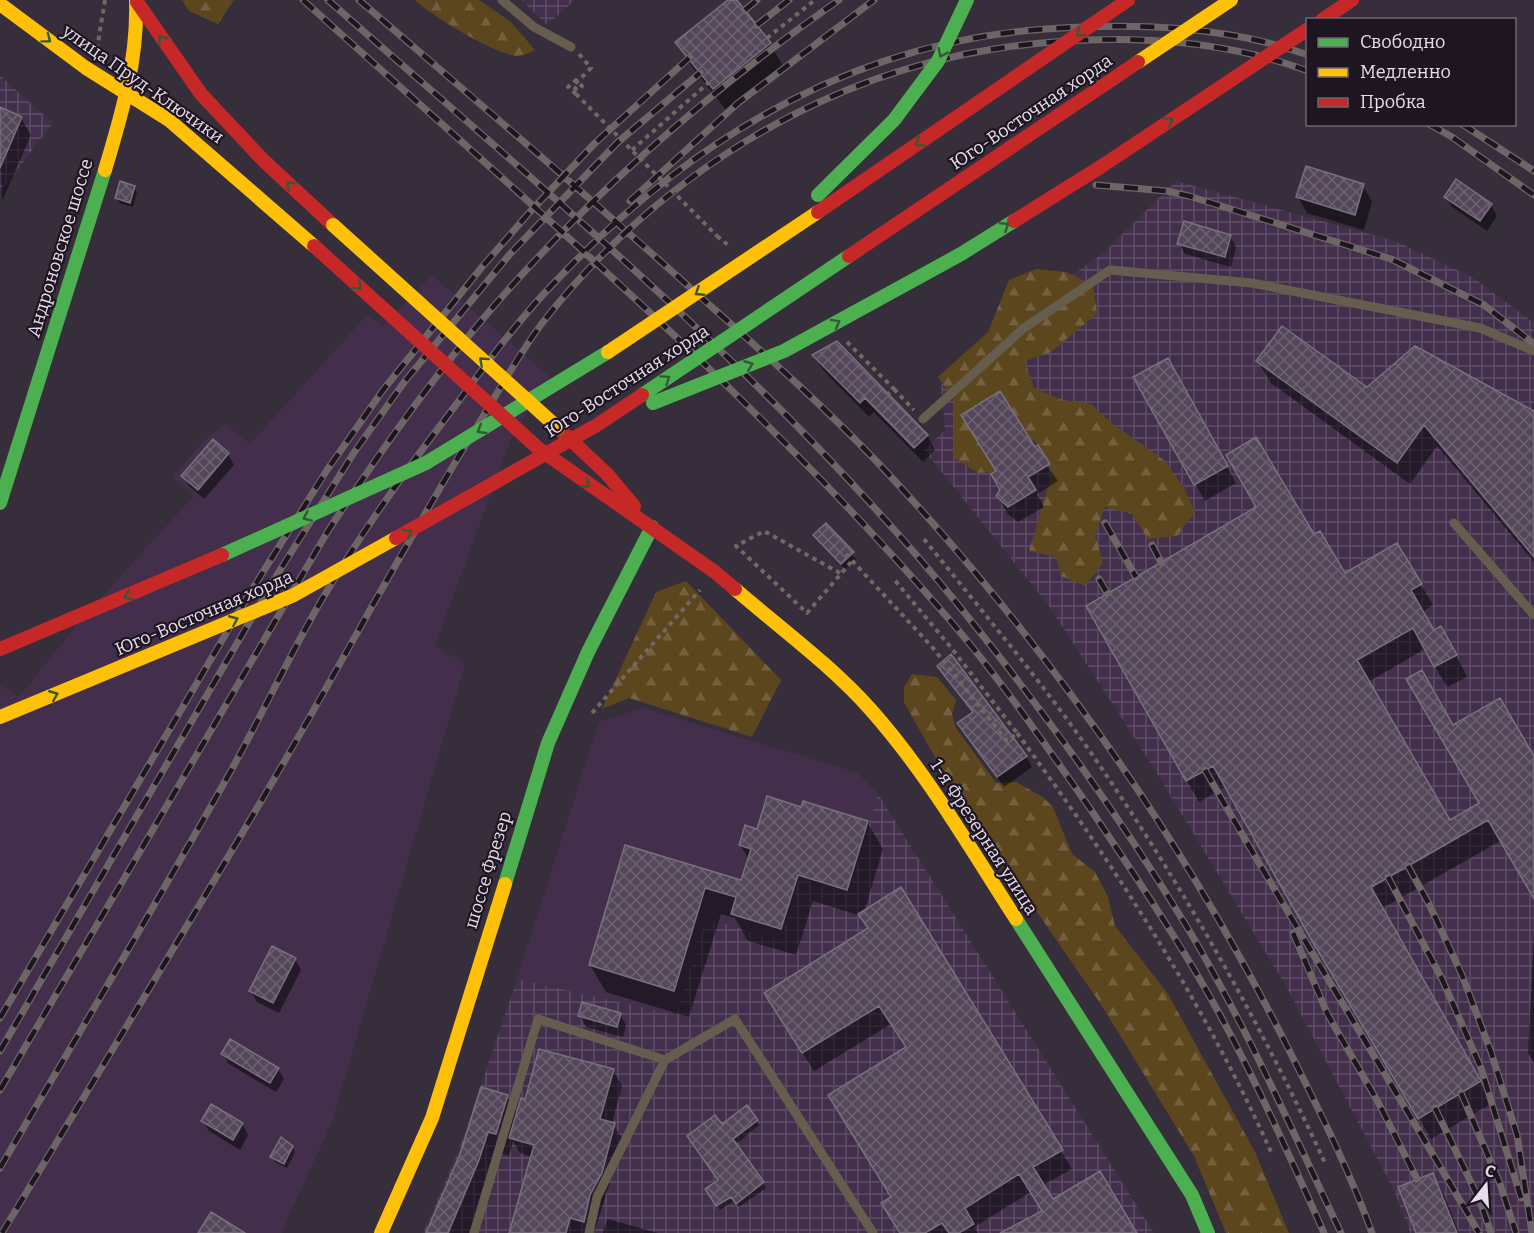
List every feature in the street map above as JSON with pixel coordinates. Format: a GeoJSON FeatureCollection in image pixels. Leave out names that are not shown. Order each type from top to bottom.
{"type":"FeatureCollection","features":[{"type":"Feature","properties":{"kind":"main road","name":"Андроновское шоссе"},"geometry":{"type":"LineString","coordinates":[[0,503],[128,95],[137,29],[136,0]]}},
{"type":"Feature","properties":{"kind":"main road","name":"улица Пруд-Ключики"},"geometry":{"type":"LineString","coordinates":[[136,0],[201,94],[263,160],[558,428]]}},
{"type":"Feature","properties":{"kind":"main road"},"geometry":{"type":"LineString","coordinates":[[748,260],[894,120],[938,61],[967,0]]}},
{"type":"Feature","properties":{"kind":"main road","name":"Юго-Восточная хорда"},"geometry":{"type":"LineString","coordinates":[[0,649],[186,572],[426,463],[574,374],[748,260],[1128,0]]}},
{"type":"Feature","properties":{"kind":"main road","name":"Юго-Восточная хорда"},"geometry":{"type":"LineString","coordinates":[[0,717],[294,595],[597,425],[1231,0]]}},
{"type":"Feature","properties":{"kind":"main road"},"geometry":{"type":"LineString","coordinates":[[1326,18],[1352,0]]}},
{"type":"Feature","properties":{"kind":"main road","name":"улица Пруд-Ключики"},"geometry":{"type":"LineString","coordinates":[[0,4],[86,68],[169,120],[217,159],[539,449]]}},
{"type":"Feature","properties":{"kind":"main road"},"geometry":{"type":"LineString","coordinates":[[597,425],[784,351],[961,254],[1101,166],[1306,30]]}},
{"type":"Feature","properties":{"kind":"main road","name":"1-я Фрезерная улица"},"geometry":{"type":"LineString","coordinates":[[558,428],[607,474],[652,527]]}},
{"type":"Feature","properties":{"kind":"main road","name":"1-я Фрезерная улица"},"geometry":{"type":"LineString","coordinates":[[539,449],[724,579],[826,667],[888,730],[918,768],[1127,1089],[1192,1195],[1208,1233]]}},
{"type":"Feature","properties":{"kind":"main road","name":"шоссе Фрезер"},"geometry":{"type":"LineString","coordinates":[[381,1233],[432,1118],[548,743],[584,660],[652,527]]}},
{"type":"Feature","properties":{"kind":"lane"},"geometry":{"type":"LineString","coordinates":[[502,0],[534,27],[571,46]]}},
{"type":"Feature","properties":{"kind":"lane"},"geometry":{"type":"LineString","coordinates":[[923,419],[1024,328],[1110,270],[1252,283],[1480,328],[1534,351]]}},
{"type":"Feature","properties":{"kind":"lane"},"geometry":{"type":"LineString","coordinates":[[1454,523],[1534,615]]}},
{"type":"Feature","properties":{"kind":"lane"},"geometry":{"type":"LineString","coordinates":[[474,1233],[538,1019],[665,1060]]}},
{"type":"Feature","properties":{"kind":"lane"},"geometry":{"type":"LineString","coordinates":[[589,1233],[597,1197],[665,1060],[735,1019],[873,1233]]}},
{"type":"Feature","properties":{"kind":"path"},"geometry":{"type":"LineString","coordinates":[[767,38],[815,0]]}},
{"type":"Feature","properties":{"kind":"path"},"geometry":{"type":"LineString","coordinates":[[571,46],[591,68],[579,80],[573,86],[577,90],[582,86],[576,80],[568,87],[717,236]]}},
{"type":"Feature","properties":{"kind":"path"},"geometry":{"type":"LineString","coordinates":[[632,150],[708,83]]}},
{"type":"Feature","properties":{"kind":"path"},"geometry":{"type":"LineString","coordinates":[[894,389],[923,419]]}},
{"type":"Feature","properties":{"kind":"path"},"geometry":{"type":"LineString","coordinates":[[840,573],[765,531],[736,546],[807,613],[852,561]]}},
{"type":"Feature","properties":{"kind":"path"},"geometry":{"type":"LineString","coordinates":[[924,539],[1088,749],[1177,883],[1221,958],[1281,1070],[1324,1163]]}},
{"type":"Feature","properties":{"kind":"path"},"geometry":{"type":"LineString","coordinates":[[846,554],[933,648],[1007,741],[1017,734]]}},
{"type":"Feature","properties":{"kind":"path"},"geometry":{"type":"LineString","coordinates":[[893,578],[953,650],[1068,802],[1157,935],[1243,1089],[1272,1154]]}},
{"type":"Feature","properties":{"kind":"path"},"geometry":{"type":"LineString","coordinates":[[592,712],[707,582]]}},
{"type":"Feature","properties":{"kind":"shaded area"},"geometry":{"type":"Polygon","coordinates":[[[521,0],[575,0],[547,25],[521,0]]]}},
{"type":"Feature","properties":{"kind":"shaded area"},"geometry":{"type":"Polygon","coordinates":[[[0,76],[53,123],[0,192],[0,76]]]}},
{"type":"Feature","properties":{"kind":"shaded area"},"geometry":{"type":"Polygon","coordinates":[[[1176,181],[1395,241],[1472,277],[1534,323],[1534,1233],[1410,1233],[1393,1188],[1286,986],[1150,762],[1049,606],[924,450],[945,430],[941,385],[1017,316],[1103,253],[1176,181]]]}},
{"type":"Feature","properties":{"kind":"shaded area"},"geometry":{"type":"Polygon","coordinates":[[[432,275],[550,377],[511,439],[435,645],[465,664],[332,1122],[281,1233],[0,1233],[0,685],[19,697],[84,616],[194,496],[173,477],[204,440],[226,424],[250,444],[368,314],[382,327],[432,275]]]}},
{"type":"Feature","properties":{"kind":"shaded area"},"geometry":{"type":"Polygon","coordinates":[[[643,708],[858,773],[878,794],[849,894],[781,941],[706,918],[676,1015],[517,979],[599,722],[643,708]]]}},
{"type":"Feature","properties":{"kind":"shaded area"},"geometry":{"type":"Polygon","coordinates":[[[878,794],[1154,1233],[423,1233],[460,1147],[517,979],[676,1015],[706,918],[781,941],[799,879],[849,893],[878,794]]]}},
{"type":"Feature","properties":{"kind":"green space"},"geometry":{"type":"Polygon","coordinates":[[[182,0],[234,0],[218,24],[189,11],[182,0]]]}},
{"type":"Feature","properties":{"kind":"green space"},"geometry":{"type":"Polygon","coordinates":[[[415,0],[479,0],[511,22],[535,50],[517,56],[494,49],[448,24],[415,0]]]}},
{"type":"Feature","properties":{"kind":"green space"},"geometry":{"type":"Polygon","coordinates":[[[1036,269],[1066,272],[1093,285],[1097,314],[1051,352],[1025,361],[1034,388],[1063,400],[1091,404],[1114,425],[1164,460],[1183,486],[1195,512],[1177,536],[1148,539],[1132,514],[1105,507],[1095,535],[1103,563],[1085,586],[1061,576],[1056,557],[1029,551],[1052,473],[1040,447],[1020,426],[1006,471],[978,473],[954,458],[954,401],[938,377],[988,332],[1009,280],[1036,269]]]}},
{"type":"Feature","properties":{"kind":"green space"},"geometry":{"type":"Polygon","coordinates":[[[686,581],[781,680],[752,737],[629,698],[602,709],[656,592],[686,581]]]}},
{"type":"Feature","properties":{"kind":"green space"},"geometry":{"type":"Polygon","coordinates":[[[912,674],[937,677],[956,700],[952,714],[956,728],[996,783],[1016,782],[1043,797],[1053,807],[1072,854],[1095,872],[1108,897],[1115,926],[1168,994],[1255,1152],[1289,1233],[1226,1233],[1194,1156],[1102,1006],[996,853],[932,752],[904,702],[904,687],[912,674]]]}},
{"type":"Feature","properties":{"kind":"building"},"geometry":{"type":"Polygon","coordinates":[[[728,0],[737,0],[771,43],[713,89],[675,42],[728,0]]]}},
{"type":"Feature","properties":{"kind":"building"},"geometry":{"type":"Polygon","coordinates":[[[0,107],[22,117],[0,168],[0,107]]]}},
{"type":"Feature","properties":{"kind":"building"},"geometry":{"type":"Polygon","coordinates":[[[1306,166],[1364,184],[1355,215],[1296,197],[1306,166]]]}},
{"type":"Feature","properties":{"kind":"building"},"geometry":{"type":"Polygon","coordinates":[[[1456,179],[1492,204],[1480,221],[1444,197],[1456,179]]]}},
{"type":"Feature","properties":{"kind":"building"},"geometry":{"type":"Polygon","coordinates":[[[120,181],[135,186],[130,203],[115,198],[120,181]]]}},
{"type":"Feature","properties":{"kind":"building"},"geometry":{"type":"Polygon","coordinates":[[[1184,221],[1231,235],[1225,257],[1177,244],[1184,221]]]}},
{"type":"Feature","properties":{"kind":"building"},"geometry":{"type":"Polygon","coordinates":[[[1282,326],[1367,387],[1415,346],[1534,411],[1534,557],[1424,425],[1397,463],[1256,361],[1282,326]]]}},
{"type":"Feature","properties":{"kind":"building"},"geometry":{"type":"Polygon","coordinates":[[[837,341],[928,435],[914,448],[865,398],[860,403],[812,355],[837,341]]]}},
{"type":"Feature","properties":{"kind":"building"},"geometry":{"type":"Polygon","coordinates":[[[1168,358],[1228,466],[1194,485],[1133,377],[1168,358]]]}},
{"type":"Feature","properties":{"kind":"building"},"geometry":{"type":"Polygon","coordinates":[[[1000,391],[1035,447],[1038,445],[1050,464],[1028,477],[1036,490],[1008,507],[996,496],[1000,490],[991,474],[996,471],[961,415],[1000,391]]]}},
{"type":"Feature","properties":{"kind":"building"},"geometry":{"type":"Polygon","coordinates":[[[1256,437],[1314,534],[1320,531],[1345,573],[1397,543],[1422,584],[1411,590],[1434,630],[1441,626],[1457,655],[1434,667],[1413,628],[1357,660],[1450,820],[1479,803],[1406,679],[1422,670],[1453,725],[1500,698],[1534,756],[1534,899],[1488,820],[1371,887],[1481,1081],[1418,1119],[1311,939],[1213,766],[1186,781],[1086,606],[1256,507],[1226,455],[1256,437]]]}},
{"type":"Feature","properties":{"kind":"building"},"geometry":{"type":"Polygon","coordinates":[[[213,439],[229,453],[198,490],[181,476],[213,439]]]}},
{"type":"Feature","properties":{"kind":"building"},"geometry":{"type":"Polygon","coordinates":[[[826,523],[854,552],[841,564],[813,535],[826,523]]]}},
{"type":"Feature","properties":{"kind":"building"},"geometry":{"type":"Polygon","coordinates":[[[951,654],[1027,756],[997,777],[957,723],[973,712],[937,666],[951,654]]]}},
{"type":"Feature","properties":{"kind":"building"},"geometry":{"type":"Polygon","coordinates":[[[767,796],[801,807],[803,801],[868,821],[847,890],[798,875],[781,929],[731,914],[736,897],[705,888],[674,991],[589,965],[625,845],[741,880],[751,849],[739,845],[745,825],[757,829],[767,796]]]}},
{"type":"Feature","properties":{"kind":"building"},"geometry":{"type":"Polygon","coordinates":[[[901,887],[1063,1150],[1033,1167],[1053,1199],[1100,1171],[1137,1233],[1000,1233],[1042,1211],[1019,1174],[965,1208],[974,1224],[959,1233],[949,1233],[942,1223],[925,1233],[900,1233],[881,1203],[891,1197],[828,1095],[906,1047],[879,1006],[802,1053],[764,993],[868,928],[858,914],[901,887]]]}},
{"type":"Feature","properties":{"kind":"building"},"geometry":{"type":"Polygon","coordinates":[[[272,946],[296,958],[273,1003],[249,991],[272,946]]]}},
{"type":"Feature","properties":{"kind":"building"},"geometry":{"type":"Polygon","coordinates":[[[582,1002],[621,1013],[617,1027],[578,1016],[582,1002]]]}},
{"type":"Feature","properties":{"kind":"building"},"geometry":{"type":"Polygon","coordinates":[[[230,1039],[279,1068],[270,1083],[221,1054],[230,1039]]]}},
{"type":"Feature","properties":{"kind":"building"},"geometry":{"type":"Polygon","coordinates":[[[539,1049],[614,1069],[600,1119],[615,1123],[602,1173],[590,1195],[584,1222],[570,1218],[566,1233],[509,1233],[534,1145],[509,1138],[521,1098],[525,1100],[539,1049]]]}},
{"type":"Feature","properties":{"kind":"building"},"geometry":{"type":"Polygon","coordinates":[[[481,1087],[508,1095],[496,1134],[488,1132],[479,1160],[448,1233],[426,1233],[460,1154],[481,1087]]]}},
{"type":"Feature","properties":{"kind":"building"},"geometry":{"type":"Polygon","coordinates":[[[211,1104],[243,1123],[233,1140],[201,1121],[211,1104]]]}},
{"type":"Feature","properties":{"kind":"building"},"geometry":{"type":"Polygon","coordinates":[[[747,1105],[758,1120],[733,1139],[764,1182],[736,1204],[731,1197],[716,1206],[705,1189],[718,1180],[687,1136],[715,1115],[722,1124],[747,1105]]]}},
{"type":"Feature","properties":{"kind":"building"},"geometry":{"type":"Polygon","coordinates":[[[281,1137],[293,1146],[284,1164],[270,1157],[281,1137]]]}},
{"type":"Feature","properties":{"kind":"building"},"geometry":{"type":"Polygon","coordinates":[[[1433,1173],[1457,1233],[1416,1233],[1398,1187],[1433,1173]]]}},
{"type":"Feature","properties":{"kind":"building"},"geometry":{"type":"Polygon","coordinates":[[[211,1212],[245,1233],[198,1233],[211,1212]]]}},
{"type":"Feature","properties":{"kind":"railway"},"geometry":{"type":"LineString","coordinates":[[303,0],[553,223],[716,376],[796,454],[873,535],[967,640],[1089,807],[1189,960],[1247,1067],[1324,1233]]}},
{"type":"Feature","properties":{"kind":"railway"},"geometry":{"type":"LineString","coordinates":[[328,0],[577,218],[740,369],[893,528],[964,612],[1079,763],[1184,922],[1247,1036],[1341,1233]]}},
{"type":"Feature","properties":{"kind":"railway"},"geometry":{"type":"LineString","coordinates":[[359,0],[528,145],[813,399],[880,465],[999,601],[1107,746],[1158,820],[1205,897],[1250,976],[1303,1078],[1345,1165],[1372,1233]]}},
{"type":"Feature","properties":{"kind":"railway"},"geometry":{"type":"LineString","coordinates":[[745,10],[757,0]]}},
{"type":"Feature","properties":{"kind":"railway"},"geometry":{"type":"LineString","coordinates":[[757,25],[789,0]]}},
{"type":"Feature","properties":{"kind":"railway"},"geometry":{"type":"LineString","coordinates":[[0,1090],[328,531],[415,404],[512,286],[599,196],[740,73],[839,0]]}},
{"type":"Feature","properties":{"kind":"railway"},"geometry":{"type":"LineString","coordinates":[[630,201],[738,103],[874,0]]}},
{"type":"Feature","properties":{"kind":"railway"},"geometry":{"type":"LineString","coordinates":[[0,1168],[200,825],[321,601],[366,529],[398,482],[500,346],[555,282],[606,231],[660,185],[717,144],[777,108],[840,78],[905,55],[974,38],[1046,29],[1112,26],[1178,28],[1211,32],[1244,37],[1306,54]]}},
{"type":"Feature","properties":{"kind":"railway"},"geometry":{"type":"LineString","coordinates":[[2,1233],[249,821],[427,511],[517,361],[543,322],[587,271],[635,224],[687,181],[743,143],[802,111],[864,84],[928,63],[994,49],[1112,39],[1152,40],[1232,50],[1306,70]]}},
{"type":"Feature","properties":{"kind":"railway"},"geometry":{"type":"LineString","coordinates":[[0,1018],[248,596],[327,470],[383,390],[482,267],[528,214],[595,143],[689,58]]}},
{"type":"Feature","properties":{"kind":"railway"},"geometry":{"type":"LineString","coordinates":[[0,1051],[275,578],[355,451],[405,381],[510,254],[618,142],[700,73]]}},
{"type":"Feature","properties":{"kind":"railway"},"geometry":{"type":"LineString","coordinates":[[1433,126],[1452,137],[1534,195]]}},
{"type":"Feature","properties":{"kind":"railway"},"geometry":{"type":"LineString","coordinates":[[1465,126],[1534,171]]}},
{"type":"Feature","properties":{"kind":"railway"},"geometry":{"type":"LineString","coordinates":[[1096,185],[1167,191],[1189,196],[1391,259],[1484,305],[1534,344]]}},
{"type":"Feature","properties":{"kind":"railway"},"geometry":{"type":"LineString","coordinates":[[1105,523],[1136,577]]}},
{"type":"Feature","properties":{"kind":"railway"},"geometry":{"type":"LineString","coordinates":[[1152,545],[1161,562]]}},
{"type":"Feature","properties":{"kind":"railway"},"geometry":{"type":"LineString","coordinates":[[1099,579],[1107,593]]}},
{"type":"Feature","properties":{"kind":"railway"},"geometry":{"type":"LineString","coordinates":[[1205,770],[1479,1233]]}},
{"type":"Feature","properties":{"kind":"railway"},"geometry":{"type":"LineString","coordinates":[[1408,866],[1430,906],[1462,975],[1491,1052],[1517,1135],[1532,1233]]}},
{"type":"Feature","properties":{"kind":"railway"},"geometry":{"type":"LineString","coordinates":[[1388,877],[1442,979],[1481,1068],[1521,1198]]}},
{"type":"Feature","properties":{"kind":"railway"},"geometry":{"type":"LineString","coordinates":[[1293,933],[1328,1015],[1378,1102],[1417,1179]]}},
{"type":"Feature","properties":{"kind":"railway"},"geometry":{"type":"LineString","coordinates":[[1461,1093],[1499,1181],[1516,1233]]}},
{"type":"Feature","properties":{"kind":"railway"},"geometry":{"type":"LineString","coordinates":[[1435,1108],[1480,1201],[1491,1233]]}},
{"type":"Feature","properties":{"kind":"traffic: fast"},"geometry":{"type":"LineString","coordinates":[[818,195],[894,120],[938,61],[967,0]]}},
{"type":"Feature","properties":{"kind":"traffic: fast"},"geometry":{"type":"LineString","coordinates":[[0,503],[105,170]]}},
{"type":"Feature","properties":{"kind":"traffic: fast"},"geometry":{"type":"LineString","coordinates":[[653,403],[784,351],[961,254],[1014,221]]}},
{"type":"Feature","properties":{"kind":"traffic: fast"},"geometry":{"type":"LineString","coordinates":[[642,395],[849,256]]}},
{"type":"Feature","properties":{"kind":"traffic: fast"},"geometry":{"type":"LineString","coordinates":[[222,555],[426,463],[608,352]]}},
{"type":"Feature","properties":{"kind":"traffic: fast"},"geometry":{"type":"LineString","coordinates":[[505,884],[548,743],[588,652],[652,527]]}},
{"type":"Feature","properties":{"kind":"traffic: fast"},"geometry":{"type":"LineString","coordinates":[[1016,919],[1192,1195],[1208,1233]]}},
{"type":"Feature","properties":{"kind":"traffic: slow"},"geometry":{"type":"LineString","coordinates":[[105,170],[132,65],[136,0]]}},
{"type":"Feature","properties":{"kind":"traffic: slow"},"geometry":{"type":"LineString","coordinates":[[1138,62],[1231,0]]}},
{"type":"Feature","properties":{"kind":"traffic: slow"},"geometry":{"type":"LineString","coordinates":[[0,4],[86,68],[169,120],[314,246]]}},
{"type":"Feature","properties":{"kind":"traffic: slow"},"geometry":{"type":"LineString","coordinates":[[608,352],[818,212]]}},
{"type":"Feature","properties":{"kind":"traffic: slow"},"geometry":{"type":"LineString","coordinates":[[333,225],[558,428]]}},
{"type":"Feature","properties":{"kind":"traffic: slow"},"geometry":{"type":"LineString","coordinates":[[0,717],[294,595],[396,538]]}},
{"type":"Feature","properties":{"kind":"traffic: slow"},"geometry":{"type":"LineString","coordinates":[[735,589],[822,662],[871,710],[911,759],[965,838],[1016,919]]}},
{"type":"Feature","properties":{"kind":"traffic: slow"},"geometry":{"type":"LineString","coordinates":[[381,1233],[432,1118],[505,884]]}},
{"type":"Feature","properties":{"kind":"traffic: jam"},"geometry":{"type":"LineString","coordinates":[[818,212],[1128,0]]}},
{"type":"Feature","properties":{"kind":"traffic: jam"},"geometry":{"type":"LineString","coordinates":[[1325,18],[1352,0]]}},
{"type":"Feature","properties":{"kind":"traffic: jam"},"geometry":{"type":"LineString","coordinates":[[137,2],[201,94],[263,160],[333,225]]}},
{"type":"Feature","properties":{"kind":"traffic: jam"},"geometry":{"type":"LineString","coordinates":[[1014,221],[1102,166],[1306,30]]}},
{"type":"Feature","properties":{"kind":"traffic: jam"},"geometry":{"type":"LineString","coordinates":[[849,256],[1138,62]]}},
{"type":"Feature","properties":{"kind":"traffic: jam"},"geometry":{"type":"LineString","coordinates":[[314,246],[539,449]]}},
{"type":"Feature","properties":{"kind":"traffic: jam"},"geometry":{"type":"LineString","coordinates":[[396,538],[597,425],[642,395]]}},
{"type":"Feature","properties":{"kind":"traffic: jam"},"geometry":{"type":"LineString","coordinates":[[558,428],[607,474],[634,506]]}},
{"type":"Feature","properties":{"kind":"traffic: jam"},"geometry":{"type":"LineString","coordinates":[[539,449],[715,572],[735,589]]}},
{"type":"Feature","properties":{"kind":"traffic: jam"},"geometry":{"type":"LineString","coordinates":[[0,649],[222,555]]}}]}
